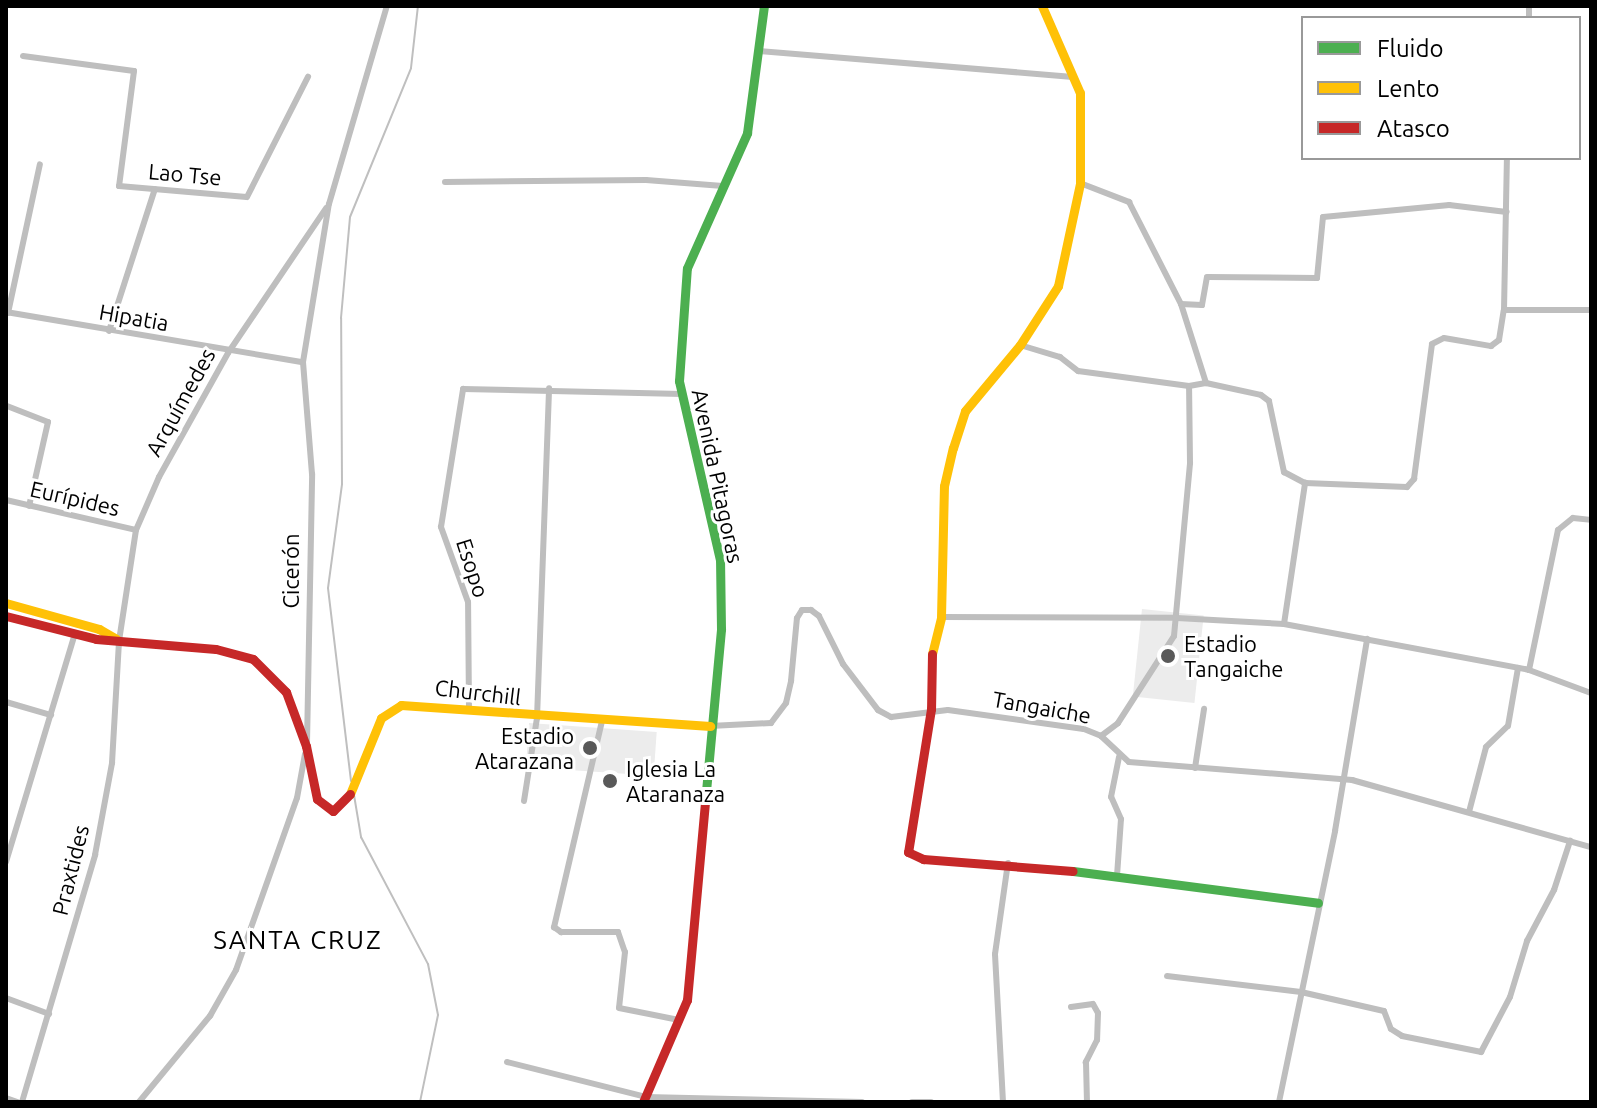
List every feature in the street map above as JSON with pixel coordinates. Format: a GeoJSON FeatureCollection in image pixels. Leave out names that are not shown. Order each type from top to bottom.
{"type":"FeatureCollection","features":[{"type":"Feature","properties":{"kind":"main road","name":"Avenida Pitagoras"},"geometry":{"type":"LineString","coordinates":[[644,1099],[687,1000],[721,629],[720,560],[682,394],[687,268],[747,133],[764,6]]}},
{"type":"Feature","properties":{"kind":"main road"},"geometry":{"type":"LineString","coordinates":[[1042,6],[1075,77],[1082,111],[1080,183],[1058,286],[1020,345],[965,411],[953,448],[944,486],[941,617],[932,655],[931,709],[908,852],[923,859],[1008,863],[1318,903]]}},
{"type":"Feature","properties":{"kind":"main road"},"geometry":{"type":"LineString","coordinates":[[6,603],[99,629],[119,641]]}},
{"type":"Feature","properties":{"kind":"main road"},"geometry":{"type":"LineString","coordinates":[[6,616],[75,634],[216,649],[253,659],[286,692],[306,746]]}},
{"type":"Feature","properties":{"kind":"main road","name":"Churchill"},"geometry":{"type":"LineString","coordinates":[[306,746],[317,799],[329,811],[338,810],[386,713],[413,703],[537,718],[710,726]]}},
{"type":"Feature","properties":{"kind":"street","name":"Cicerón"},"geometry":{"type":"LineString","coordinates":[[139,1102],[210,1016],[236,970],[292,812],[306,746],[312,474],[303,362],[329,204],[387,6]]}},
{"type":"Feature","properties":{"kind":"street"},"geometry":{"type":"LineString","coordinates":[[758,51],[1075,77]]}},
{"type":"Feature","properties":{"kind":"street","name":"Lao Tse"},"geometry":{"type":"LineString","coordinates":[[23,56],[134,71],[119,186],[247,197],[308,77]]}},
{"type":"Feature","properties":{"kind":"street"},"geometry":{"type":"LineString","coordinates":[[1020,345],[1060,357],[1078,371],[1189,386],[1206,383],[1264,396],[1270,405],[1280,467],[1305,483],[1410,485],[1429,349],[1444,338],[1494,345],[1504,310],[1507,160]]}},
{"type":"Feature","properties":{"kind":"street"},"geometry":{"type":"LineString","coordinates":[[7,312],[40,164]]}},
{"type":"Feature","properties":{"kind":"street"},"geometry":{"type":"LineString","coordinates":[[445,182],[646,180],[723,186]]}},
{"type":"Feature","properties":{"kind":"street"},"geometry":{"type":"LineString","coordinates":[[1080,183],[1129,202],[1181,304],[1206,383]]}},
{"type":"Feature","properties":{"kind":"street"},"geometry":{"type":"LineString","coordinates":[[109,331],[155,189]]}},
{"type":"Feature","properties":{"kind":"street","name":"Arquímedes"},"geometry":{"type":"LineString","coordinates":[[119,641],[136,530],[159,477],[228,353],[329,204]]}},
{"type":"Feature","properties":{"kind":"street"},"geometry":{"type":"LineString","coordinates":[[1181,304],[1202,305],[1207,277],[1317,278],[1323,217],[1449,205],[1507,212]]}},
{"type":"Feature","properties":{"kind":"street"},"geometry":{"type":"LineString","coordinates":[[1504,310],[1591,310]]}},
{"type":"Feature","properties":{"kind":"street","name":"Hipatia"},"geometry":{"type":"LineString","coordinates":[[7,312],[228,353],[303,362]]}},
{"type":"Feature","properties":{"kind":"street","name":"Esopo"},"geometry":{"type":"LineString","coordinates":[[469,709],[468,602],[441,527],[462,392],[472,386],[549,388]]}},
{"type":"Feature","properties":{"kind":"street"},"geometry":{"type":"LineString","coordinates":[[1101,736],[1118,723],[1160,662],[1177,618],[1190,463],[1189,386]]}},
{"type":"Feature","properties":{"kind":"street"},"geometry":{"type":"LineString","coordinates":[[524,801],[537,718],[549,388],[682,394]]}},
{"type":"Feature","properties":{"kind":"street"},"geometry":{"type":"LineString","coordinates":[[7,406],[48,422],[29,506]]}},
{"type":"Feature","properties":{"kind":"street"},"geometry":{"type":"LineString","coordinates":[[1284,624],[1305,483]]}},
{"type":"Feature","properties":{"kind":"street","name":"Eurípides"},"geometry":{"type":"LineString","coordinates":[[6,500],[136,530]]}},
{"type":"Feature","properties":{"kind":"street"},"geometry":{"type":"LineString","coordinates":[[1529,670],[1558,530],[1573,518],[1591,520]]}},
{"type":"Feature","properties":{"kind":"street","name":"Tangaiche"},"geometry":{"type":"LineString","coordinates":[[710,726],[771,723],[786,703],[802,610],[819,616],[843,664],[878,710],[905,719],[931,709],[1084,729],[1101,736],[1119,757]]}},
{"type":"Feature","properties":{"kind":"street"},"geometry":{"type":"LineString","coordinates":[[941,617],[1177,618],[1284,624],[1529,670],[1591,693]]}},
{"type":"Feature","properties":{"kind":"street"},"geometry":{"type":"LineString","coordinates":[[6,862],[75,634]]}},
{"type":"Feature","properties":{"kind":"street"},"geometry":{"type":"LineString","coordinates":[[1279,1102],[1367,639]]}},
{"type":"Feature","properties":{"kind":"street","name":"Praxtides"},"geometry":{"type":"LineString","coordinates":[[20,1102],[95,855],[112,763],[119,641]]}},
{"type":"Feature","properties":{"kind":"street"},"geometry":{"type":"LineString","coordinates":[[1469,812],[1486,747],[1508,726],[1518,668]]}},
{"type":"Feature","properties":{"kind":"street"},"geometry":{"type":"LineString","coordinates":[[6,702],[51,715]]}},
{"type":"Feature","properties":{"kind":"street"},"geometry":{"type":"LineString","coordinates":[[1195,768],[1204,709]]}},
{"type":"Feature","properties":{"kind":"street"},"geometry":{"type":"LineString","coordinates":[[602,721],[554,927],[561,932],[618,932],[625,952],[619,1008],[679,1020]]}},
{"type":"Feature","properties":{"kind":"street"},"geometry":{"type":"LineString","coordinates":[[1117,876],[1121,819],[1111,797],[1119,757],[1195,768],[1341,781],[1469,812],[1591,847]]}},
{"type":"Feature","properties":{"kind":"street"},"geometry":{"type":"LineString","coordinates":[[1167,976],[1301,992],[1384,1011],[1391,1029],[1402,1036],[1481,1052],[1510,997],[1531,930],[1554,890],[1570,841]]}},
{"type":"Feature","properties":{"kind":"street"},"geometry":{"type":"LineString","coordinates":[[1003,1102],[995,954],[1008,863]]}},
{"type":"Feature","properties":{"kind":"street"},"geometry":{"type":"LineString","coordinates":[[6,998],[49,1014]]}},
{"type":"Feature","properties":{"kind":"street"},"geometry":{"type":"LineString","coordinates":[[1071,1007],[1093,1004],[1098,1013],[1097,1040],[1086,1062],[1087,1102]]}},
{"type":"Feature","properties":{"kind":"street"},"geometry":{"type":"LineString","coordinates":[[507,1062],[644,1099],[862,1102]]}},
{"type":"Feature","properties":{"kind":"street"},"geometry":{"type":"LineString","coordinates":[[6,1098],[20,1102]]}},
{"type":"Feature","properties":{"kind":"street"},"geometry":{"type":"LineString","coordinates":[[912,1102],[931,1102]]}},
{"type":"Feature","properties":{"kind":"shaded area"},"geometry":{"type":"Polygon","coordinates":[[[1142,609],[1204,615],[1194,703],[1133,697],[1142,609]]]}},
{"type":"Feature","properties":{"kind":"shaded area"},"geometry":{"type":"Polygon","coordinates":[[[529,723],[657,732],[654,776],[526,767],[529,723]]]}},
{"type":"Feature","properties":{"kind":"waterway"},"geometry":{"type":"LineString","coordinates":[[351,781],[328,588],[342,484],[341,318],[350,217],[411,68],[418,6]]}},
{"type":"Feature","properties":{"kind":"waterway"},"geometry":{"type":"LineString","coordinates":[[354,795],[361,837],[428,964],[438,1015],[420,1102]]}},
{"type":"Feature","properties":{"kind":"traffic: fast"},"geometry":{"type":"LineString","coordinates":[[705,802],[721,629],[720,560],[679,381],[687,268],[747,133],[764,6]]}},
{"type":"Feature","properties":{"kind":"traffic: fast"},"geometry":{"type":"LineString","coordinates":[[1073,871],[1318,903]]}},
{"type":"Feature","properties":{"kind":"traffic: slow"},"geometry":{"type":"LineString","coordinates":[[932,654],[941,617],[944,486],[953,448],[965,411],[1020,345],[1058,286],[1080,183],[1080,93],[1042,6]]}},
{"type":"Feature","properties":{"kind":"traffic: slow"},"geometry":{"type":"LineString","coordinates":[[6,603],[99,629],[116,639]]}},
{"type":"Feature","properties":{"kind":"traffic: slow"},"geometry":{"type":"LineString","coordinates":[[350,794],[381,718],[401,705],[710,726]]}},
{"type":"Feature","properties":{"kind":"traffic: jam"},"geometry":{"type":"LineString","coordinates":[[6,616],[96,639],[216,649],[253,659],[286,692],[306,746],[317,799],[333,811],[350,794]]}},
{"type":"Feature","properties":{"kind":"traffic: jam"},"geometry":{"type":"LineString","coordinates":[[932,654],[931,709],[908,852],[923,859],[1073,871]]}},
{"type":"Feature","properties":{"kind":"traffic: jam"},"geometry":{"type":"LineString","coordinates":[[643,1102],[687,1000],[705,802]]}},
{"type":"Feature","properties":{"kind":"place","name":"Estadio Tangaiche"},"geometry":{"type":"Point","coordinates":[1168,656]}},
{"type":"Feature","properties":{"kind":"place","name":"Estadio Atarazana"},"geometry":{"type":"Point","coordinates":[590,748]}},
{"type":"Feature","properties":{"kind":"place","name":"Iglesia La Ataranaza"},"geometry":{"type":"Point","coordinates":[610,781]}},
{"type":"Feature","properties":{"kind":"district","name":"SANTA CRUZ"},"geometry":{"type":"Point","coordinates":[298,940]}}]}
